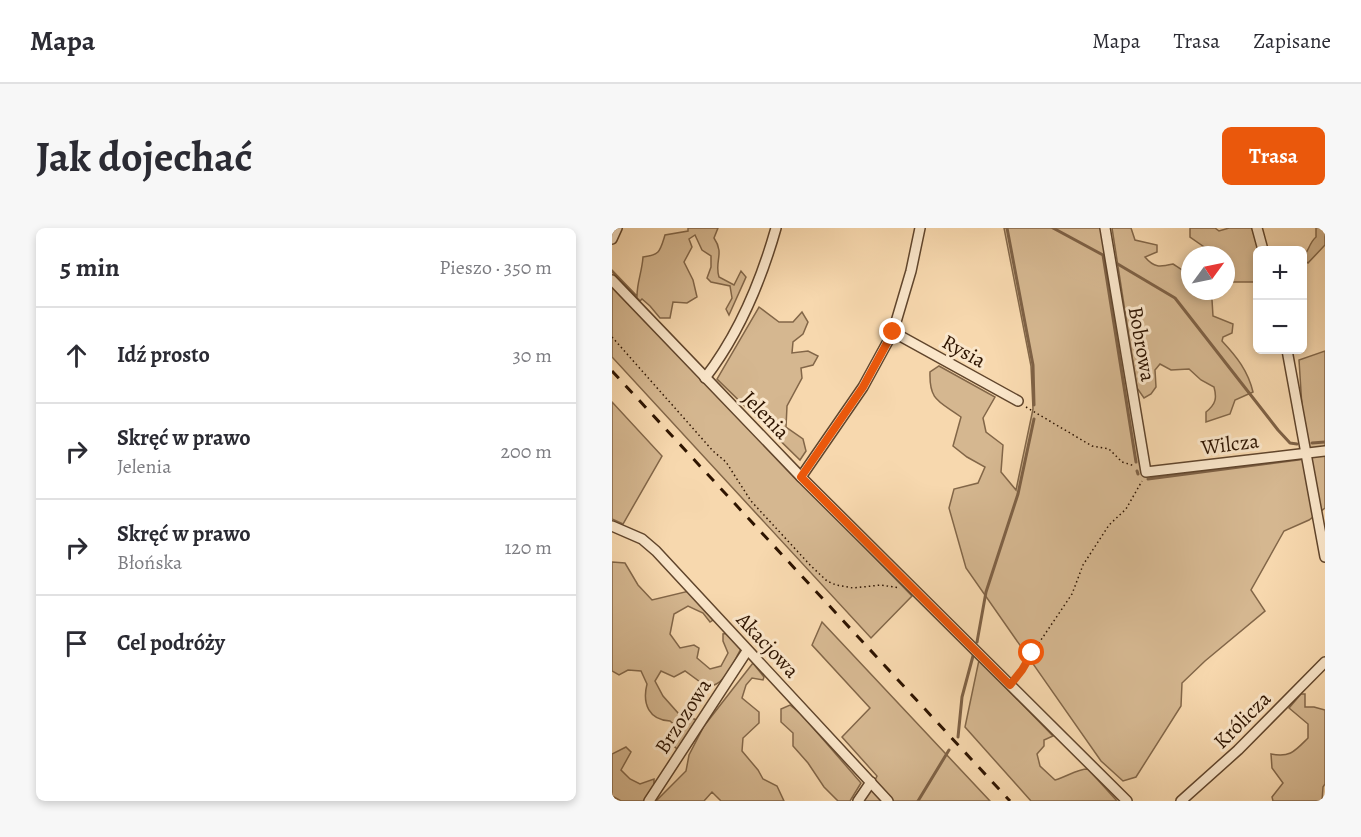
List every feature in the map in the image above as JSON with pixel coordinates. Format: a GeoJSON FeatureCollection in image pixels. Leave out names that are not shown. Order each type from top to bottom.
{"type":"FeatureCollection","features":[{"type":"Feature","properties":{"kind":"street"},"geometry":{"type":"LineString","coordinates":[[612,239],[617,228]]}},
{"type":"Feature","properties":{"kind":"street"},"geometry":{"type":"LineString","coordinates":[[705,378],[738,326],[757,284],[776,228]]}},
{"type":"Feature","properties":{"kind":"street"},"geometry":{"type":"LineString","coordinates":[[801,477],[863,387],[893,332],[911,271],[920,228]]}},
{"type":"Feature","properties":{"kind":"street","name":"Bobrowa"},"geometry":{"type":"LineString","coordinates":[[1105,228],[1145,469]]}},
{"type":"Feature","properties":{"kind":"street"},"geometry":{"type":"LineString","coordinates":[[1257,228],[1262,246]]}},
{"type":"Feature","properties":{"kind":"street","name":"Jelenia"},"geometry":{"type":"LineString","coordinates":[[612,280],[801,477],[1127,801]]}},
{"type":"Feature","properties":{"kind":"street","name":"Rysia"},"geometry":{"type":"LineString","coordinates":[[893,332],[1018,402]]}},
{"type":"Feature","properties":{"kind":"street"},"geometry":{"type":"LineString","coordinates":[[1288,354],[1325,557]]}},
{"type":"Feature","properties":{"kind":"street","name":"Wilcza"},"geometry":{"type":"LineString","coordinates":[[1145,469],[1325,450]]}},
{"type":"Feature","properties":{"kind":"street","name":"Akacjowa"},"geometry":{"type":"LineString","coordinates":[[612,526],[642,539],[656,551],[888,801]]}},
{"type":"Feature","properties":{"kind":"street","name":"Brzozowa"},"geometry":{"type":"LineString","coordinates":[[649,801],[747,651]]}},
{"type":"Feature","properties":{"kind":"street","name":"Królicza"},"geometry":{"type":"LineString","coordinates":[[1181,801],[1238,750],[1325,662]]}},
{"type":"Feature","properties":{"kind":"street"},"geometry":{"type":"LineString","coordinates":[[858,801],[871,782]]}},
{"type":"Feature","properties":{"kind":"path"},"geometry":{"type":"LineString","coordinates":[[612,337],[713,451],[726,462],[752,501],[811,567],[826,580],[836,585],[853,588],[881,585],[914,590]]}},
{"type":"Feature","properties":{"kind":"path"},"geometry":{"type":"LineString","coordinates":[[1010,685],[1074,590],[1083,565],[1108,528],[1124,512],[1135,496],[1145,469],[1126,464],[1110,449],[1092,446],[1018,402]]}},
{"type":"Feature","properties":{"kind":"shaded area"},"geometry":{"type":"Polygon","coordinates":[[[688,228],[718,228],[714,238],[719,249],[719,277],[734,285],[741,271],[746,277],[729,315],[726,309],[732,298],[730,286],[711,282],[707,278],[711,267],[711,256],[702,250],[695,235],[689,239],[692,247],[684,262],[693,280],[697,297],[687,303],[673,302],[670,318],[660,318],[650,306],[642,299],[640,301],[612,272],[612,270],[637,296],[643,257],[659,251],[665,235],[688,231],[688,228]]]}},
{"type":"Feature","properties":{"kind":"shaded area"},"geometry":{"type":"Polygon","coordinates":[[[1004,228],[1103,228],[1143,470],[1310,454],[1302,407],[1299,360],[1325,351],[1325,508],[1309,520],[1284,531],[1251,590],[1265,611],[1182,683],[1181,706],[1136,777],[1123,781],[1101,761],[966,568],[949,508],[954,489],[978,483],[985,467],[953,446],[961,417],[934,395],[931,389],[930,372],[939,366],[995,397],[983,418],[986,432],[1003,445],[1001,472],[1016,490],[1033,409],[1031,366],[1004,228]]]}},
{"type":"Feature","properties":{"kind":"shaded area"},"geometry":{"type":"Polygon","coordinates":[[[1112,228],[1131,228],[1135,240],[1157,245],[1157,252],[1145,257],[1158,266],[1173,264],[1181,268],[1181,300],[1212,300],[1213,316],[1233,324],[1232,333],[1223,337],[1222,341],[1241,365],[1253,392],[1235,400],[1230,414],[1206,422],[1206,412],[1215,401],[1214,387],[1201,380],[1189,369],[1171,370],[1160,364],[1155,370],[1156,387],[1151,394],[1144,398],[1137,388],[1112,228]]]}},
{"type":"Feature","properties":{"kind":"shaded area"},"geometry":{"type":"Polygon","coordinates":[[[1190,228],[1215,228],[1219,231],[1229,228],[1252,228],[1257,246],[1253,246],[1253,282],[1235,282],[1235,246],[1203,246],[1190,237],[1190,228]]]}},
{"type":"Feature","properties":{"kind":"shaded area"},"geometry":{"type":"Polygon","coordinates":[[[1316,228],[1325,228],[1325,245],[1308,263],[1307,252],[1316,237],[1316,228]]]}},
{"type":"Feature","properties":{"kind":"shaded area"},"geometry":{"type":"Polygon","coordinates":[[[612,287],[912,596],[871,638],[612,357],[612,287]]]}},
{"type":"Feature","properties":{"kind":"shaded area"},"geometry":{"type":"Polygon","coordinates":[[[759,307],[779,322],[793,322],[802,312],[808,322],[803,334],[793,342],[792,353],[808,351],[818,356],[813,365],[801,368],[802,378],[787,406],[786,427],[803,439],[806,451],[800,460],[717,379],[759,307]]]}},
{"type":"Feature","properties":{"kind":"shaded area"},"geometry":{"type":"Polygon","coordinates":[[[612,402],[662,456],[623,524],[612,519],[612,402]]]}},
{"type":"Feature","properties":{"kind":"shaded area"},"geometry":{"type":"Polygon","coordinates":[[[612,562],[625,563],[638,585],[652,600],[689,591],[713,620],[710,622],[703,613],[688,606],[674,614],[670,634],[680,648],[694,645],[699,648],[697,658],[710,669],[721,666],[728,653],[723,634],[729,633],[741,649],[724,678],[707,687],[685,671],[674,677],[661,671],[655,681],[663,696],[679,714],[697,720],[678,750],[673,745],[680,730],[670,721],[657,718],[649,710],[646,698],[647,684],[641,671],[628,670],[619,675],[612,671],[612,562]]]}},
{"type":"Feature","properties":{"kind":"shaded area"},"geometry":{"type":"Polygon","coordinates":[[[822,622],[990,801],[864,801],[877,776],[842,737],[870,708],[812,645],[822,622]]]}},
{"type":"Feature","properties":{"kind":"shaded area"},"geometry":{"type":"Polygon","coordinates":[[[979,660],[1053,736],[1044,740],[1044,746],[1037,754],[1040,766],[1055,780],[1079,770],[1088,769],[1117,801],[1031,801],[965,727],[979,660]]]}},
{"type":"Feature","properties":{"kind":"shaded area"},"geometry":{"type":"Polygon","coordinates":[[[753,663],[764,677],[763,680],[752,678],[746,685],[742,698],[759,712],[759,723],[743,738],[742,751],[763,779],[777,786],[784,801],[721,801],[712,792],[704,801],[656,801],[686,771],[689,755],[704,726],[753,663]]]}},
{"type":"Feature","properties":{"kind":"shaded area"},"geometry":{"type":"Polygon","coordinates":[[[1301,694],[1305,694],[1305,707],[1325,710],[1325,784],[1322,801],[1273,801],[1272,797],[1283,783],[1272,768],[1271,754],[1288,754],[1308,738],[1308,724],[1289,708],[1301,694]]]}},
{"type":"Feature","properties":{"kind":"shaded area"},"geometry":{"type":"Polygon","coordinates":[[[790,705],[801,714],[861,783],[850,801],[838,801],[824,787],[793,746],[793,733],[781,722],[781,709],[790,705]]]}},
{"type":"Feature","properties":{"kind":"shaded area"},"geometry":{"type":"Polygon","coordinates":[[[626,747],[631,752],[621,770],[630,779],[640,784],[654,779],[654,801],[621,801],[612,796],[612,754],[626,747]]]}},
{"type":"Feature","properties":{"kind":"waterway"},"geometry":{"type":"LineString","coordinates":[[1007,228],[1033,365],[1034,405]]}},
{"type":"Feature","properties":{"kind":"waterway"},"geometry":{"type":"LineString","coordinates":[[1053,228],[1103,255],[1136,462]]}},
{"type":"Feature","properties":{"kind":"waterway"},"geometry":{"type":"LineString","coordinates":[[1116,263],[1175,298],[1278,430],[1290,443],[1297,444]]}},
{"type":"Feature","properties":{"kind":"waterway"},"geometry":{"type":"LineString","coordinates":[[977,642],[986,592],[1018,494],[1034,419]]}},
{"type":"Feature","properties":{"kind":"waterway"},"geometry":{"type":"LineString","coordinates":[[1312,443],[1325,442]]}},
{"type":"Feature","properties":{"kind":"waterway"},"geometry":{"type":"LineString","coordinates":[[1148,479],[1300,459]]}},
{"type":"Feature","properties":{"kind":"waterway"},"geometry":{"type":"LineString","coordinates":[[958,737],[962,697],[973,656]]}},
{"type":"Feature","properties":{"kind":"waterway"},"geometry":{"type":"LineString","coordinates":[[918,801],[949,750]]}},
{"type":"Feature","properties":{"kind":"railway"},"geometry":{"type":"LineString","coordinates":[[612,371],[1010,801]]}},
{"type":"Feature","properties":{"kind":"route"},"geometry":{"type":"LineString","coordinates":[[893,332],[863,387],[801,477],[1010,685],[1032,653]]}}]}
